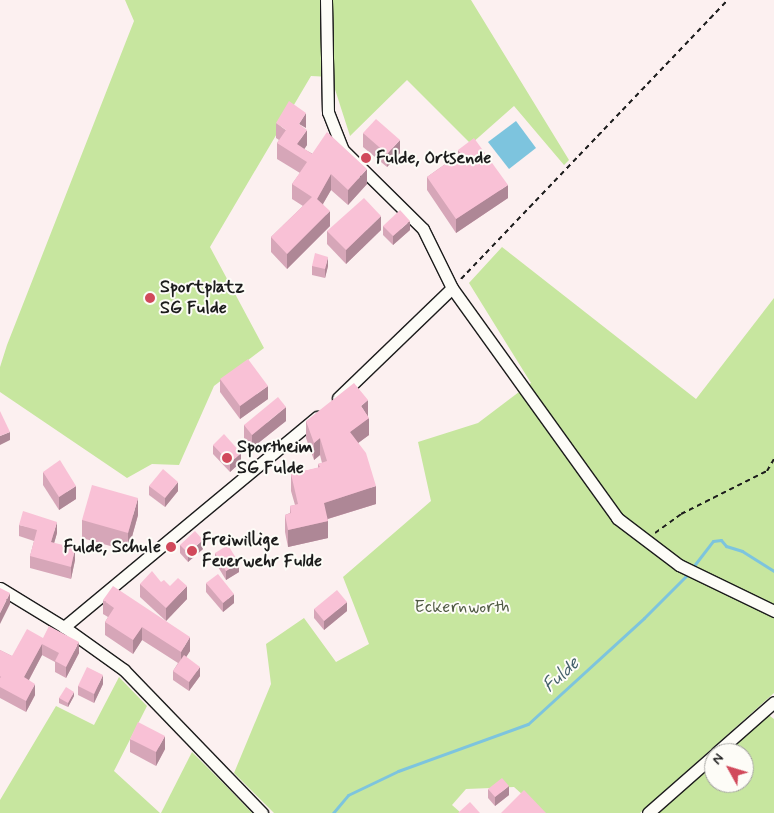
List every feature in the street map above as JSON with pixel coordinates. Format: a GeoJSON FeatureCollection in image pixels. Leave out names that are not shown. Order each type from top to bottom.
{"type":"FeatureCollection","features":[{"type":"Feature","properties":{"kind":"street"},"geometry":{"type":"LineString","coordinates":[[326,0],[328,112],[343,150],[423,229],[452,288],[617,518],[679,565],[774,611]]}},
{"type":"Feature","properties":{"kind":"street"},"geometry":{"type":"LineString","coordinates":[[64,627],[312,422],[452,288]]}},
{"type":"Feature","properties":{"kind":"street"},"geometry":{"type":"LineString","coordinates":[[0,588],[64,627],[124,670],[262,813]]}},
{"type":"Feature","properties":{"kind":"street"},"geometry":{"type":"LineString","coordinates":[[727,743],[774,702]]}},
{"type":"Feature","properties":{"kind":"street"},"geometry":{"type":"LineString","coordinates":[[648,813],[704,764]]}},
{"type":"Feature","properties":{"kind":"path"},"geometry":{"type":"LineString","coordinates":[[452,288],[728,0]]}},
{"type":"Feature","properties":{"kind":"path"},"geometry":{"type":"LineString","coordinates":[[646,541],[681,514],[767,471],[774,459]]}},
{"type":"Feature","properties":{"kind":"green space"},"geometry":{"type":"Polygon","coordinates":[[[125,0],[471,0],[569,160],[564,165],[514,106],[471,144],[407,80],[350,136],[331,77],[311,76],[210,247],[264,348],[214,386],[179,465],[152,464],[127,478],[0,392],[0,367],[7,345],[134,21],[125,0]]]}},
{"type":"Feature","properties":{"kind":"green space","name":"Eckernworth"},"geometry":{"type":"Polygon","coordinates":[[[502,247],[696,399],[774,298],[774,693],[718,743],[704,743],[704,756],[640,813],[543,813],[514,787],[466,789],[452,805],[461,813],[274,813],[234,773],[271,684],[266,644],[304,618],[336,662],[369,644],[343,577],[431,501],[418,442],[478,423],[531,383],[469,283],[502,247]]]}},
{"type":"Feature","properties":{"kind":"green space"},"geometry":{"type":"Polygon","coordinates":[[[119,677],[147,706],[114,771],[160,813],[0,813],[0,800],[56,706],[94,725],[119,677]]]}},
{"type":"Feature","properties":{"kind":"green space"},"geometry":{"type":"Polygon","coordinates":[[[766,713],[774,719],[774,813],[656,813],[704,769],[704,793],[754,793],[754,743],[733,743],[766,713]]]}},
{"type":"Feature","properties":{"kind":"green space"},"geometry":{"type":"Polygon","coordinates":[[[192,752],[226,786],[252,813],[161,813],[192,752]]]}},
{"type":"Feature","properties":{"kind":"water"},"geometry":{"type":"Polygon","coordinates":[[[516,121],[536,148],[509,169],[488,142],[516,121]]]}},
{"type":"Feature","properties":{"kind":"building"},"geometry":{"type":"Polygon","coordinates":[[[289,101],[306,113],[299,124],[307,130],[297,144],[312,154],[327,132],[367,169],[348,190],[331,174],[317,199],[330,211],[287,254],[271,237],[312,197],[292,184],[307,162],[277,143],[286,130],[276,123],[289,101]]]}},
{"type":"Feature","properties":{"kind":"building"},"geometry":{"type":"Polygon","coordinates":[[[376,119],[400,140],[387,154],[363,133],[376,119]]]}},
{"type":"Feature","properties":{"kind":"building"},"geometry":{"type":"Polygon","coordinates":[[[474,138],[508,185],[456,219],[427,177],[461,153],[458,150],[474,138]]]}},
{"type":"Feature","properties":{"kind":"building"},"geometry":{"type":"Polygon","coordinates":[[[364,198],[381,216],[346,250],[327,231],[364,198]]]}},
{"type":"Feature","properties":{"kind":"building"},"geometry":{"type":"Polygon","coordinates":[[[400,210],[410,221],[393,236],[383,226],[400,210]]]}},
{"type":"Feature","properties":{"kind":"building"},"geometry":{"type":"Polygon","coordinates":[[[315,253],[328,257],[325,269],[312,266],[315,253]]]}},
{"type":"Feature","properties":{"kind":"building"},"geometry":{"type":"Polygon","coordinates":[[[248,359],[268,386],[240,406],[220,379],[248,359]]]}},
{"type":"Feature","properties":{"kind":"building"},"geometry":{"type":"Polygon","coordinates":[[[354,383],[368,400],[361,406],[369,418],[350,432],[366,453],[376,486],[324,503],[328,521],[288,530],[285,515],[291,513],[290,506],[298,504],[291,474],[320,467],[318,464],[327,461],[320,438],[314,443],[306,421],[354,383]]]}},
{"type":"Feature","properties":{"kind":"building"},"geometry":{"type":"Polygon","coordinates":[[[278,397],[286,407],[252,435],[244,425],[278,397]]]}},
{"type":"Feature","properties":{"kind":"building"},"geometry":{"type":"Polygon","coordinates":[[[0,411],[10,432],[0,436],[0,411]]]}},
{"type":"Feature","properties":{"kind":"building"},"geometry":{"type":"Polygon","coordinates":[[[224,434],[241,453],[230,463],[213,445],[224,434]]]}},
{"type":"Feature","properties":{"kind":"building"},"geometry":{"type":"Polygon","coordinates":[[[60,460],[76,486],[59,497],[43,472],[60,460]]]}},
{"type":"Feature","properties":{"kind":"building"},"geometry":{"type":"Polygon","coordinates":[[[163,469],[178,482],[165,498],[149,486],[163,469]]]}},
{"type":"Feature","properties":{"kind":"building"},"geometry":{"type":"Polygon","coordinates":[[[92,485],[138,498],[128,533],[82,520],[92,485]]]}},
{"type":"Feature","properties":{"kind":"building"},"geometry":{"type":"Polygon","coordinates":[[[23,511],[57,522],[51,542],[75,548],[71,567],[30,556],[37,530],[19,525],[23,511]]]}},
{"type":"Feature","properties":{"kind":"building"},"geometry":{"type":"Polygon","coordinates":[[[195,531],[203,540],[188,553],[180,545],[195,531]]]}},
{"type":"Feature","properties":{"kind":"building"},"geometry":{"type":"Polygon","coordinates":[[[228,545],[239,563],[226,571],[215,553],[228,545]]]}},
{"type":"Feature","properties":{"kind":"building"},"geometry":{"type":"Polygon","coordinates":[[[152,571],[161,582],[164,580],[170,586],[178,578],[187,586],[166,608],[140,584],[152,571]]]}},
{"type":"Feature","properties":{"kind":"building"},"geometry":{"type":"Polygon","coordinates":[[[218,574],[234,594],[223,603],[206,583],[218,574]]]}},
{"type":"Feature","properties":{"kind":"building"},"geometry":{"type":"Polygon","coordinates":[[[113,586],[190,637],[181,652],[142,627],[133,640],[105,622],[114,608],[103,600],[113,586]]]}},
{"type":"Feature","properties":{"kind":"building"},"geometry":{"type":"Polygon","coordinates":[[[0,588],[10,593],[0,613],[0,588]]]}},
{"type":"Feature","properties":{"kind":"building"},"geometry":{"type":"Polygon","coordinates":[[[337,590],[347,602],[324,621],[314,609],[337,590]]]}},
{"type":"Feature","properties":{"kind":"building"},"geometry":{"type":"Polygon","coordinates":[[[49,626],[79,642],[66,667],[55,661],[59,653],[42,644],[24,677],[35,684],[26,701],[0,687],[0,650],[12,656],[27,629],[43,638],[49,626]]]}},
{"type":"Feature","properties":{"kind":"building"},"geometry":{"type":"Polygon","coordinates":[[[184,655],[200,667],[189,682],[173,671],[184,655]]]}},
{"type":"Feature","properties":{"kind":"building"},"geometry":{"type":"Polygon","coordinates":[[[87,667],[103,675],[94,694],[78,686],[87,667]]]}},
{"type":"Feature","properties":{"kind":"building"},"geometry":{"type":"Polygon","coordinates":[[[66,687],[74,692],[68,703],[59,698],[66,687]]]}},
{"type":"Feature","properties":{"kind":"building"},"geometry":{"type":"Polygon","coordinates":[[[138,722],[165,736],[156,752],[130,739],[138,722]]]}},
{"type":"Feature","properties":{"kind":"building"},"geometry":{"type":"Polygon","coordinates":[[[502,778],[509,786],[495,797],[488,789],[502,778]]]}},
{"type":"Feature","properties":{"kind":"building"},"geometry":{"type":"Polygon","coordinates":[[[524,790],[546,813],[501,813],[524,790]]]}},
{"type":"Feature","properties":{"kind":"building"},"geometry":{"type":"Polygon","coordinates":[[[470,802],[480,813],[458,813],[470,802]]]}},
{"type":"Feature","properties":{"kind":"waterway","name":"Fulde"},"geometry":{"type":"LineString","coordinates":[[333,813],[348,795],[398,771],[528,724],[644,618],[686,576],[713,541],[721,540],[726,546],[742,551],[774,571]]}},
{"type":"Feature","properties":{"kind":"place","name":"Fulde, Ortsende"},"geometry":{"type":"Point","coordinates":[366,158]}},
{"type":"Feature","properties":{"kind":"place","name":"Sportplatz SG Fulde"},"geometry":{"type":"Point","coordinates":[150,298]}},
{"type":"Feature","properties":{"kind":"place","name":"Sportheim SG Fulde"},"geometry":{"type":"Point","coordinates":[227,458]}},
{"type":"Feature","properties":{"kind":"place","name":"Fulde, Schule"},"geometry":{"type":"Point","coordinates":[171,547]}},
{"type":"Feature","properties":{"kind":"place","name":"Freiwillige Feuerwehr Fulde"},"geometry":{"type":"Point","coordinates":[192,551]}}]}
